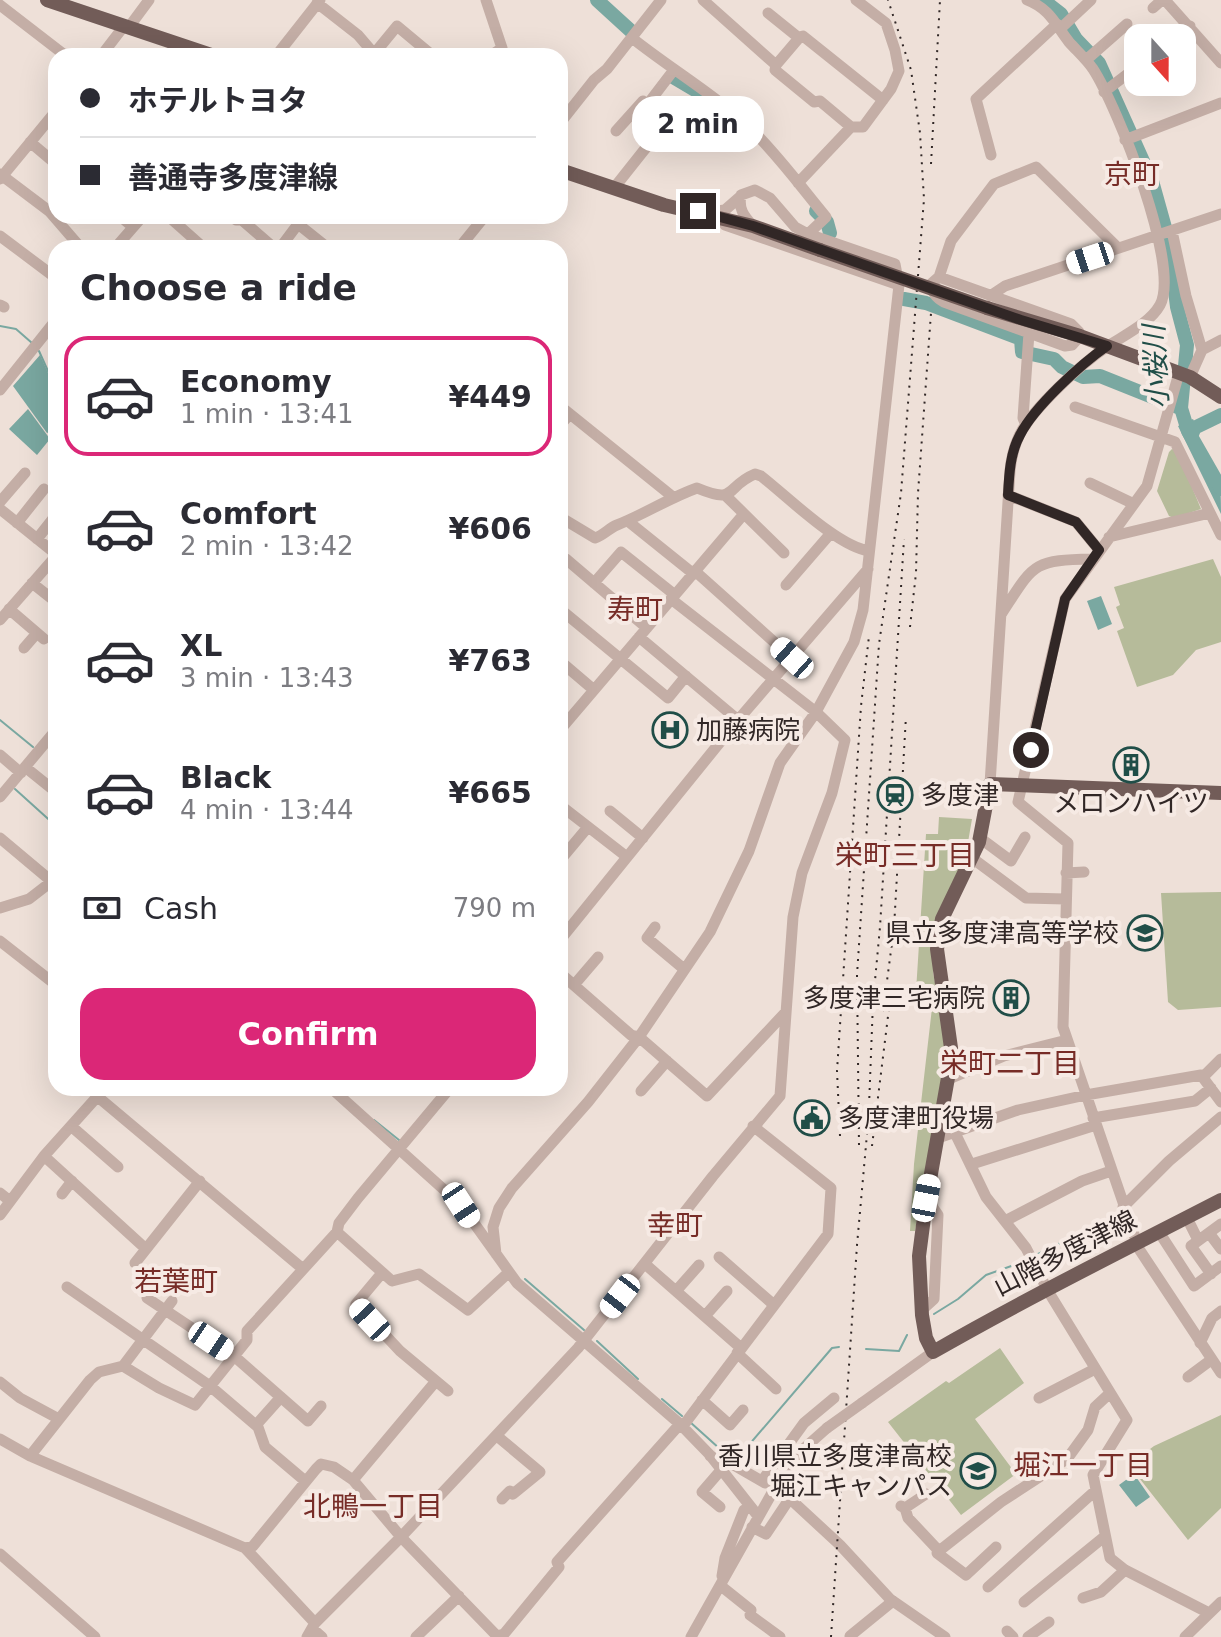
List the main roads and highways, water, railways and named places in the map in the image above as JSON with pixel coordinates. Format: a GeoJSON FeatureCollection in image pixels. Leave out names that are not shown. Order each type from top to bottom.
{"type":"FeatureCollection","features":[{"type":"Feature","properties":{"kind":"main road"},"geometry":{"type":"LineString","coordinates":[[47,0],[190,48]]}},
{"type":"Feature","properties":{"kind":"main road"},"geometry":{"type":"LineString","coordinates":[[568,173],[753,226],[988,302],[1184,375],[1221,397]]}},
{"type":"Feature","properties":{"kind":"main road","name":"山階多度津線"},"geometry":{"type":"LineString","coordinates":[[1219,1205],[1010,1307],[933,1352],[926,1338],[919,1256],[926,1198],[949,1079],[951,1035],[937,949],[942,919],[980,838],[990,784],[1221,793]]}},
{"type":"Feature","properties":{"kind":"water"},"geometry":{"type":"Polygon","coordinates":[[[40,355],[48,373],[48,433],[47,433],[13,386],[40,355]]]}},
{"type":"Feature","properties":{"kind":"water"},"geometry":{"type":"Polygon","coordinates":[[[28,409],[48,436],[48,441],[37,455],[9,429],[28,409]]]}},
{"type":"Feature","properties":{"kind":"water"},"geometry":{"type":"Polygon","coordinates":[[[1193,419],[1200,433],[1200,452],[1219,480],[1221,514],[1178,426],[1193,419]]]}},
{"type":"Feature","properties":{"kind":"water"},"geometry":{"type":"Polygon","coordinates":[[[1101,596],[1112,624],[1098,630],[1087,601],[1101,596]]]}},
{"type":"Feature","properties":{"kind":"water"},"geometry":{"type":"Polygon","coordinates":[[[1134,1474],[1150,1497],[1136,1507],[1119,1485],[1134,1474]]]}},
{"type":"Feature","properties":{"kind":"waterway"},"geometry":{"type":"LineString","coordinates":[[597,0],[632,32]]}},
{"type":"Feature","properties":{"kind":"waterway","name":"小桜川"},"geometry":{"type":"LineString","coordinates":[[1043,0],[1061,14],[1076,39],[1099,63],[1152,181],[1169,242],[1177,307],[1187,345],[1181,408],[1188,431],[1221,489]]}},
{"type":"Feature","properties":{"kind":"waterway"},"geometry":{"type":"LineString","coordinates":[[673,77],[700,93]]}},
{"type":"Feature","properties":{"kind":"waterway"},"geometry":{"type":"LineString","coordinates":[[816,211],[827,222],[830,233]]}},
{"type":"Feature","properties":{"kind":"waterway"},"geometry":{"type":"LineString","coordinates":[[904,299],[926,303],[1021,339],[1022,352],[1054,359],[1062,367],[1083,377],[1100,376],[1180,408]]}},
{"type":"Feature","properties":{"kind":"waterway"},"geometry":{"type":"LineString","coordinates":[[0,326],[16,329],[32,343]]}},
{"type":"Feature","properties":{"kind":"waterway"},"geometry":{"type":"LineString","coordinates":[[39,351],[48,371]]}},
{"type":"Feature","properties":{"kind":"waterway"},"geometry":{"type":"LineString","coordinates":[[1188,431],[1221,415]]}},
{"type":"Feature","properties":{"kind":"waterway"},"geometry":{"type":"LineString","coordinates":[[0,720],[33,747]]}},
{"type":"Feature","properties":{"kind":"waterway"},"geometry":{"type":"LineString","coordinates":[[15,789],[48,819]]}},
{"type":"Feature","properties":{"kind":"waterway"},"geometry":{"type":"LineString","coordinates":[[374,1120],[399,1140]]}},
{"type":"Feature","properties":{"kind":"waterway"},"geometry":{"type":"LineString","coordinates":[[1034,1256],[1122,1213]]}},
{"type":"Feature","properties":{"kind":"waterway"},"geometry":{"type":"LineString","coordinates":[[934,1314],[958,1299],[986,1275],[1028,1260]]}},
{"type":"Feature","properties":{"kind":"waterway"},"geometry":{"type":"LineString","coordinates":[[525,1279],[584,1330]]}},
{"type":"Feature","properties":{"kind":"waterway"},"geometry":{"type":"LineString","coordinates":[[866,1349],[899,1351],[907,1335]]}},
{"type":"Feature","properties":{"kind":"waterway"},"geometry":{"type":"LineString","coordinates":[[597,1341],[638,1379]]}},
{"type":"Feature","properties":{"kind":"waterway"},"geometry":{"type":"LineString","coordinates":[[736,1460],[832,1348],[839,1347]]}},
{"type":"Feature","properties":{"kind":"waterway"},"geometry":{"type":"LineString","coordinates":[[662,1399],[682,1416]]}},
{"type":"Feature","properties":{"kind":"waterway"},"geometry":{"type":"LineString","coordinates":[[690,1422],[730,1458]]}},
{"type":"Feature","properties":{"kind":"railway"},"geometry":{"type":"LineString","coordinates":[[859,1145],[857,975],[879,644],[901,493],[924,199],[920,133],[911,70],[888,0]]}},
{"type":"Feature","properties":{"kind":"railway"},"geometry":{"type":"LineString","coordinates":[[931,164],[940,0]]}},
{"type":"Feature","properties":{"kind":"railway"},"geometry":{"type":"LineString","coordinates":[[910,627],[931,313]]}},
{"type":"Feature","properties":{"kind":"railway"},"geometry":{"type":"LineString","coordinates":[[869,1106],[873,1002],[904,539]]}},
{"type":"Feature","properties":{"kind":"railway"},"geometry":{"type":"LineString","coordinates":[[840,1136],[837,1071],[861,706],[869,636]]}},
{"type":"Feature","properties":{"kind":"railway"},"geometry":{"type":"LineString","coordinates":[[883,1011],[894,928],[906,716]]}},
{"type":"Feature","properties":{"kind":"railway"},"geometry":{"type":"LineString","coordinates":[[872,1146],[890,1000]]}},
{"type":"Feature","properties":{"kind":"railway"},"geometry":{"type":"LineString","coordinates":[[831,1637],[867,1134]]}},
{"type":"Feature","properties":{"kind":"place","name":"加藤病院"},"geometry":{"type":"Point","coordinates":[670,730]}},
{"type":"Feature","properties":{"kind":"place","name":"メロンハイツ"},"geometry":{"type":"Point","coordinates":[1131,765]}},
{"type":"Feature","properties":{"kind":"place","name":"多度津"},"geometry":{"type":"Point","coordinates":[895,795]}},
{"type":"Feature","properties":{"kind":"place","name":"県立多度津高等学校"},"geometry":{"type":"Point","coordinates":[1145,933]}},
{"type":"Feature","properties":{"kind":"place","name":"多度津三宅病院"},"geometry":{"type":"Point","coordinates":[1011,998]}},
{"type":"Feature","properties":{"kind":"place","name":"多度津町役場"},"geometry":{"type":"Point","coordinates":[812,1118]}},
{"type":"Feature","properties":{"kind":"place","name":"香川県立多度津高校 堀江キャンパス"},"geometry":{"type":"Point","coordinates":[978,1471]}},
{"type":"Feature","properties":{"kind":"district","name":"京町"},"geometry":{"type":"Point","coordinates":[1132,174]}},
{"type":"Feature","properties":{"kind":"district","name":"寿町"},"geometry":{"type":"Point","coordinates":[635,609]}},
{"type":"Feature","properties":{"kind":"district","name":"栄町三丁目"},"geometry":{"type":"Point","coordinates":[905,855]}},
{"type":"Feature","properties":{"kind":"district","name":"栄町二丁目"},"geometry":{"type":"Point","coordinates":[1010,1063]}},
{"type":"Feature","properties":{"kind":"district","name":"幸町"},"geometry":{"type":"Point","coordinates":[675,1225]}},
{"type":"Feature","properties":{"kind":"district","name":"若葉町"},"geometry":{"type":"Point","coordinates":[176,1281]}},
{"type":"Feature","properties":{"kind":"district","name":"堀江一丁目"},"geometry":{"type":"Point","coordinates":[1083,1465]}},
{"type":"Feature","properties":{"kind":"district","name":"北鴨一丁目"},"geometry":{"type":"Point","coordinates":[373,1506]}}]}
